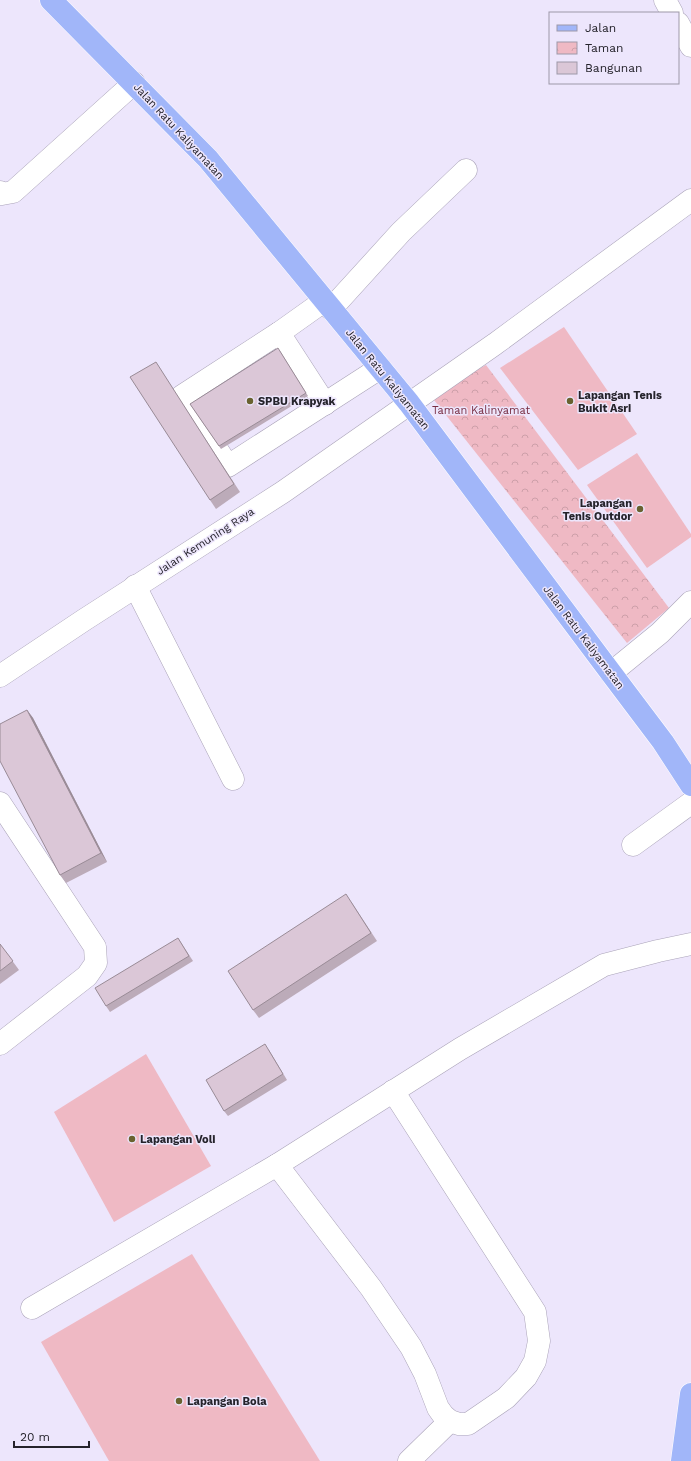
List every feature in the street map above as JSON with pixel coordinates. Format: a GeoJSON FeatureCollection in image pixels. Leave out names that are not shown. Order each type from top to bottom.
{"type":"FeatureCollection","features":[{"type":"Feature","properties":{"kind":"main road","name":"Jalan Ratu Kaliyamatan"},"geometry":{"type":"LineString","coordinates":[[51,0],[208,159],[409,403],[611,672],[691,785]]}},
{"type":"Feature","properties":{"kind":"main road"},"geometry":{"type":"LineString","coordinates":[[682,1461],[691,1394]]}},
{"type":"Feature","properties":{"kind":"street"},"geometry":{"type":"LineString","coordinates":[[665,0],[671,12]]}},
{"type":"Feature","properties":{"kind":"street"},"geometry":{"type":"LineString","coordinates":[[679,25],[691,46]]}},
{"type":"Feature","properties":{"kind":"street"},"geometry":{"type":"LineString","coordinates":[[0,192],[2,194],[13,192],[134,83]]}},
{"type":"Feature","properties":{"kind":"street"},"geometry":{"type":"LineString","coordinates":[[380,368],[228,466],[182,396],[279,333],[328,305],[466,170]]}},
{"type":"Feature","properties":{"kind":"street","name":"Jalan Kemuning Raya"},"geometry":{"type":"LineString","coordinates":[[0,676],[135,586],[283,492],[495,344],[691,200]]}},
{"type":"Feature","properties":{"kind":"street"},"geometry":{"type":"LineString","coordinates":[[279,333],[324,404]]}},
{"type":"Feature","properties":{"kind":"street"},"geometry":{"type":"LineString","coordinates":[[135,586],[233,779]]}},
{"type":"Feature","properties":{"kind":"street"},"geometry":{"type":"LineString","coordinates":[[611,672],[660,634],[691,602]]}},
{"type":"Feature","properties":{"kind":"street"},"geometry":{"type":"LineString","coordinates":[[0,803],[95,948],[96,963],[87,976],[0,1044]]}},
{"type":"Feature","properties":{"kind":"street"},"geometry":{"type":"LineString","coordinates":[[633,846],[691,803]]}},
{"type":"Feature","properties":{"kind":"street"},"geometry":{"type":"LineString","coordinates":[[32,1308],[277,1165],[460,1049],[604,965],[691,944]]}},
{"type":"Feature","properties":{"kind":"street"},"geometry":{"type":"LineString","coordinates":[[277,1165],[371,1288],[411,1347],[425,1374],[438,1408],[443,1415],[459,1424],[468,1424],[506,1398],[526,1377],[535,1361],[539,1341],[535,1312],[393,1091]]}},
{"type":"Feature","properties":{"kind":"street"},"geometry":{"type":"LineString","coordinates":[[409,1461],[450,1420]]}},
{"type":"Feature","properties":{"kind":"green space","name":"Lapangan Tenis Bukit Asri"},"geometry":{"type":"Polygon","coordinates":[[[564,327],[637,434],[578,470],[500,368],[564,327]]]}},
{"type":"Feature","properties":{"kind":"green space","name":"Taman Kalinyamat"},"geometry":{"type":"Polygon","coordinates":[[[486,365],[669,608],[627,643],[434,400],[434,393],[486,365]]]}},
{"type":"Feature","properties":{"kind":"green space","name":"Lapangan Tenis Outdor"},"geometry":{"type":"Polygon","coordinates":[[[637,453],[691,534],[691,537],[647,568],[587,485],[637,453]]]}},
{"type":"Feature","properties":{"kind":"green space","name":"Lapangan Voli"},"geometry":{"type":"Polygon","coordinates":[[[146,1054],[211,1166],[114,1222],[54,1112],[146,1054]]]}},
{"type":"Feature","properties":{"kind":"green space","name":"Lapangan Bola"},"geometry":{"type":"Polygon","coordinates":[[[192,1254],[320,1461],[109,1461],[41,1342],[192,1254]]]}},
{"type":"Feature","properties":{"kind":"building","name":"SPBU Krapyak"},"geometry":{"type":"Polygon","coordinates":[[[278,348],[306,393],[219,446],[190,404],[278,348]]]}},
{"type":"Feature","properties":{"kind":"building"},"geometry":{"type":"Polygon","coordinates":[[[156,362],[234,484],[210,500],[130,377],[156,362]]]}},
{"type":"Feature","properties":{"kind":"building"},"geometry":{"type":"Polygon","coordinates":[[[27,710],[101,853],[60,875],[0,761],[0,724],[27,710]]]}},
{"type":"Feature","properties":{"kind":"building"},"geometry":{"type":"Polygon","coordinates":[[[346,894],[371,933],[253,1010],[228,971],[346,894]]]}},
{"type":"Feature","properties":{"kind":"building"},"geometry":{"type":"Polygon","coordinates":[[[178,938],[189,956],[106,1006],[95,988],[178,938]]]}},
{"type":"Feature","properties":{"kind":"building"},"geometry":{"type":"Polygon","coordinates":[[[0,944],[13,961],[0,971],[0,944]]]}},
{"type":"Feature","properties":{"kind":"building"},"geometry":{"type":"Polygon","coordinates":[[[265,1044],[283,1074],[224,1111],[206,1080],[265,1044]]]}},
{"type":"Feature","properties":{"kind":"place","name":"SPBU Krapyak"},"geometry":{"type":"Point","coordinates":[250,401]}},
{"type":"Feature","properties":{"kind":"place","name":"Lapangan Tenis Bukit Asri"},"geometry":{"type":"Point","coordinates":[570,401]}},
{"type":"Feature","properties":{"kind":"place","name":"Lapangan Tenis Outdor"},"geometry":{"type":"Point","coordinates":[640,509]}},
{"type":"Feature","properties":{"kind":"place","name":"Lapangan Voli"},"geometry":{"type":"Point","coordinates":[132,1139]}},
{"type":"Feature","properties":{"kind":"place","name":"Lapangan Bola"},"geometry":{"type":"Point","coordinates":[179,1401]}}]}
